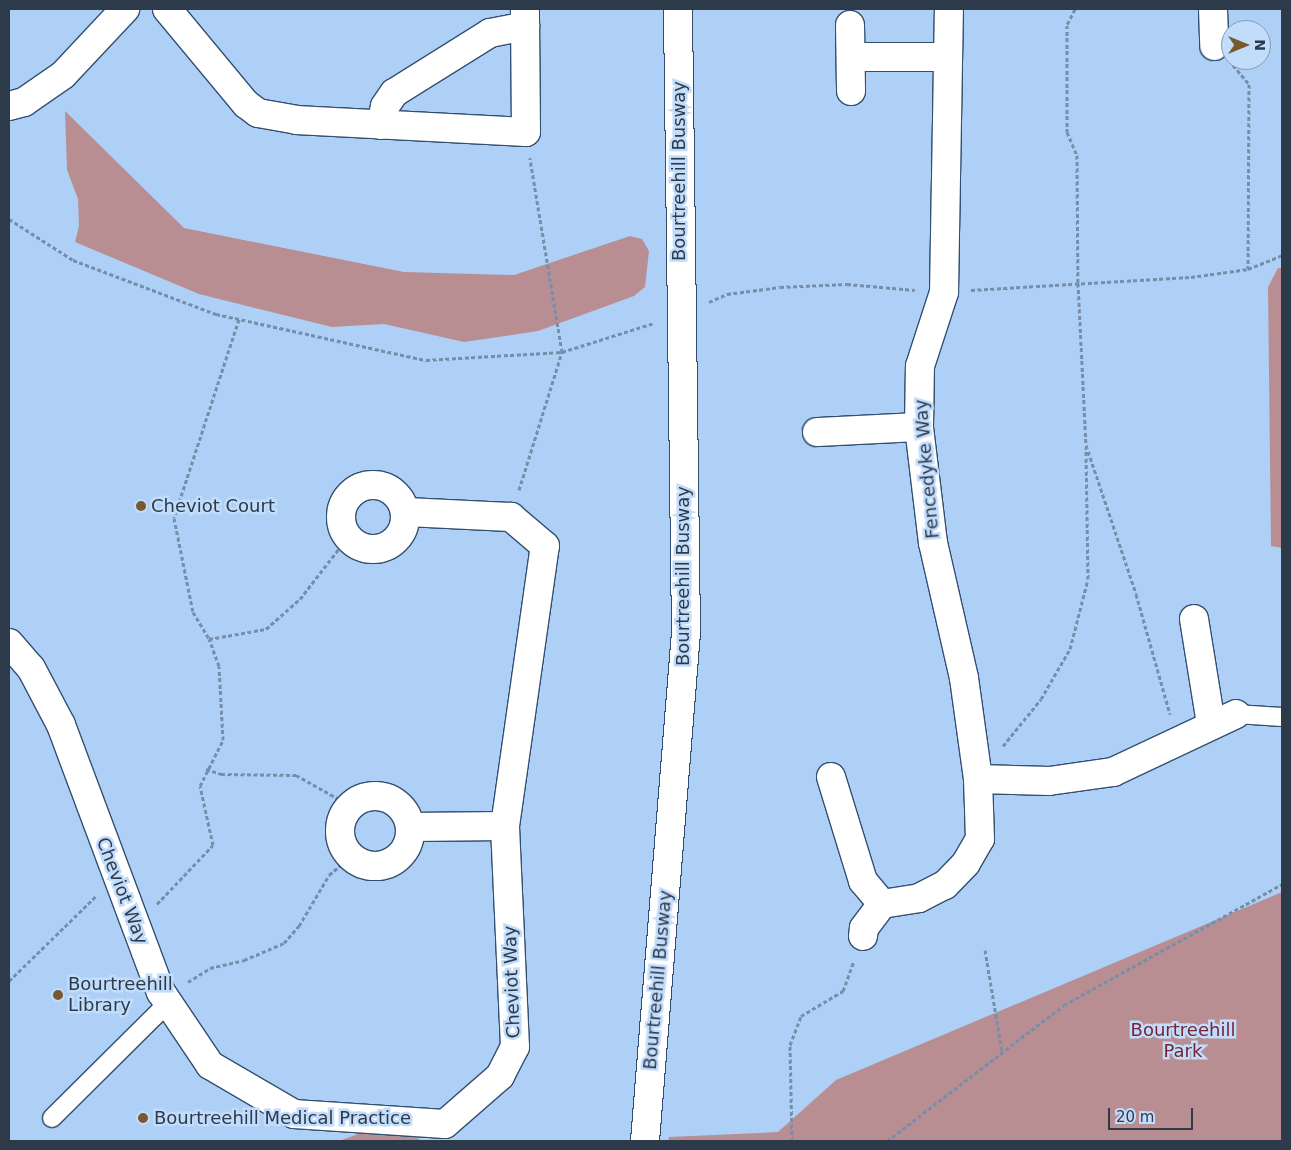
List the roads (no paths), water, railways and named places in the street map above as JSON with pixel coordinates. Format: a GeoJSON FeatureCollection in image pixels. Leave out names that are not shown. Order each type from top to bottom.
{"type":"FeatureCollection","features":[{"type":"Feature","properties":{"kind":"street"},"geometry":{"type":"LineString","coordinates":[[9,106],[24,102],[63,75],[125,9]]}},
{"type":"Feature","properties":{"kind":"street"},"geometry":{"type":"LineString","coordinates":[[167,9],[246,104],[258,113],[296,120],[381,125],[526,132],[525,17],[490,33],[394,93],[385,106],[381,125]]}},
{"type":"Feature","properties":{"kind":"street","name":"Bourtreehill Busway"},"geometry":{"type":"LineString","coordinates":[[645,1141],[686,632],[680,313],[678,9]]}},
{"type":"Feature","properties":{"kind":"street","name":"Fencedyke Way"},"geometry":{"type":"LineString","coordinates":[[882,904],[919,898],[945,885],[966,863],[980,839],[978,774],[964,678],[933,543],[919,427],[920,366],[944,292],[949,9]]}},
{"type":"Feature","properties":{"kind":"street"},"geometry":{"type":"LineString","coordinates":[[1212,9],[1214,46]]}},
{"type":"Feature","properties":{"kind":"street"},"geometry":{"type":"LineString","coordinates":[[850,25],[851,92]]}},
{"type":"Feature","properties":{"kind":"street"},"geometry":{"type":"LineString","coordinates":[[851,57],[948,57]]}},
{"type":"Feature","properties":{"kind":"street"},"geometry":{"type":"LineString","coordinates":[[817,432],[919,427]]}},
{"type":"Feature","properties":{"kind":"street"},"geometry":{"type":"LineString","coordinates":[[368,484],[392,490],[400,498],[405,512],[401,534],[384,547],[370,549],[359,546],[348,538],[340,515],[349,495],[358,488],[368,484]]}},
{"type":"Feature","properties":{"kind":"street","name":"Cheviot Way"},"geometry":{"type":"LineString","coordinates":[[9,643],[31,668],[61,725],[116,877],[166,999],[210,1065],[294,1114],[446,1133],[500,1076],[514,1048],[505,826],[545,546],[511,516],[405,512]]}},
{"type":"Feature","properties":{"kind":"street"},"geometry":{"type":"LineString","coordinates":[[1194,620],[1211,724]]}},
{"type":"Feature","properties":{"kind":"street"},"geometry":{"type":"LineString","coordinates":[[978,774],[1050,781],[1113,772],[1177,740],[1236,714]]}},
{"type":"Feature","properties":{"kind":"street"},"geometry":{"type":"LineString","coordinates":[[831,777],[863,881],[882,904],[864,928],[863,936]]}},
{"type":"Feature","properties":{"kind":"street"},"geometry":{"type":"LineString","coordinates":[[377,796],[392,800],[402,807],[410,827],[404,850],[393,861],[376,866],[364,864],[352,856],[341,838],[341,826],[351,806],[364,797],[377,796]]}},
{"type":"Feature","properties":{"kind":"street"},"geometry":{"type":"LineString","coordinates":[[410,827],[505,826]]}},
{"type":"Feature","properties":{"kind":"lane"},"geometry":{"type":"LineString","coordinates":[[1236,714],[1282,717]]}},
{"type":"Feature","properties":{"kind":"lane"},"geometry":{"type":"LineString","coordinates":[[52,1118],[166,999]]}},
{"type":"Feature","properties":{"kind":"place","name":"Cheviot Court"},"geometry":{"type":"Point","coordinates":[141,506]}},
{"type":"Feature","properties":{"kind":"place","name":"Bourtreehill Library"},"geometry":{"type":"Point","coordinates":[58,995]}},
{"type":"Feature","properties":{"kind":"place","name":"Bourtreehill Medical Practice"},"geometry":{"type":"Point","coordinates":[143,1118]}},
{"type":"Feature","properties":{"kind":"park label","name":"Bourtreehill Park"},"geometry":{"type":"Point","coordinates":[1183,1041]}}]}
